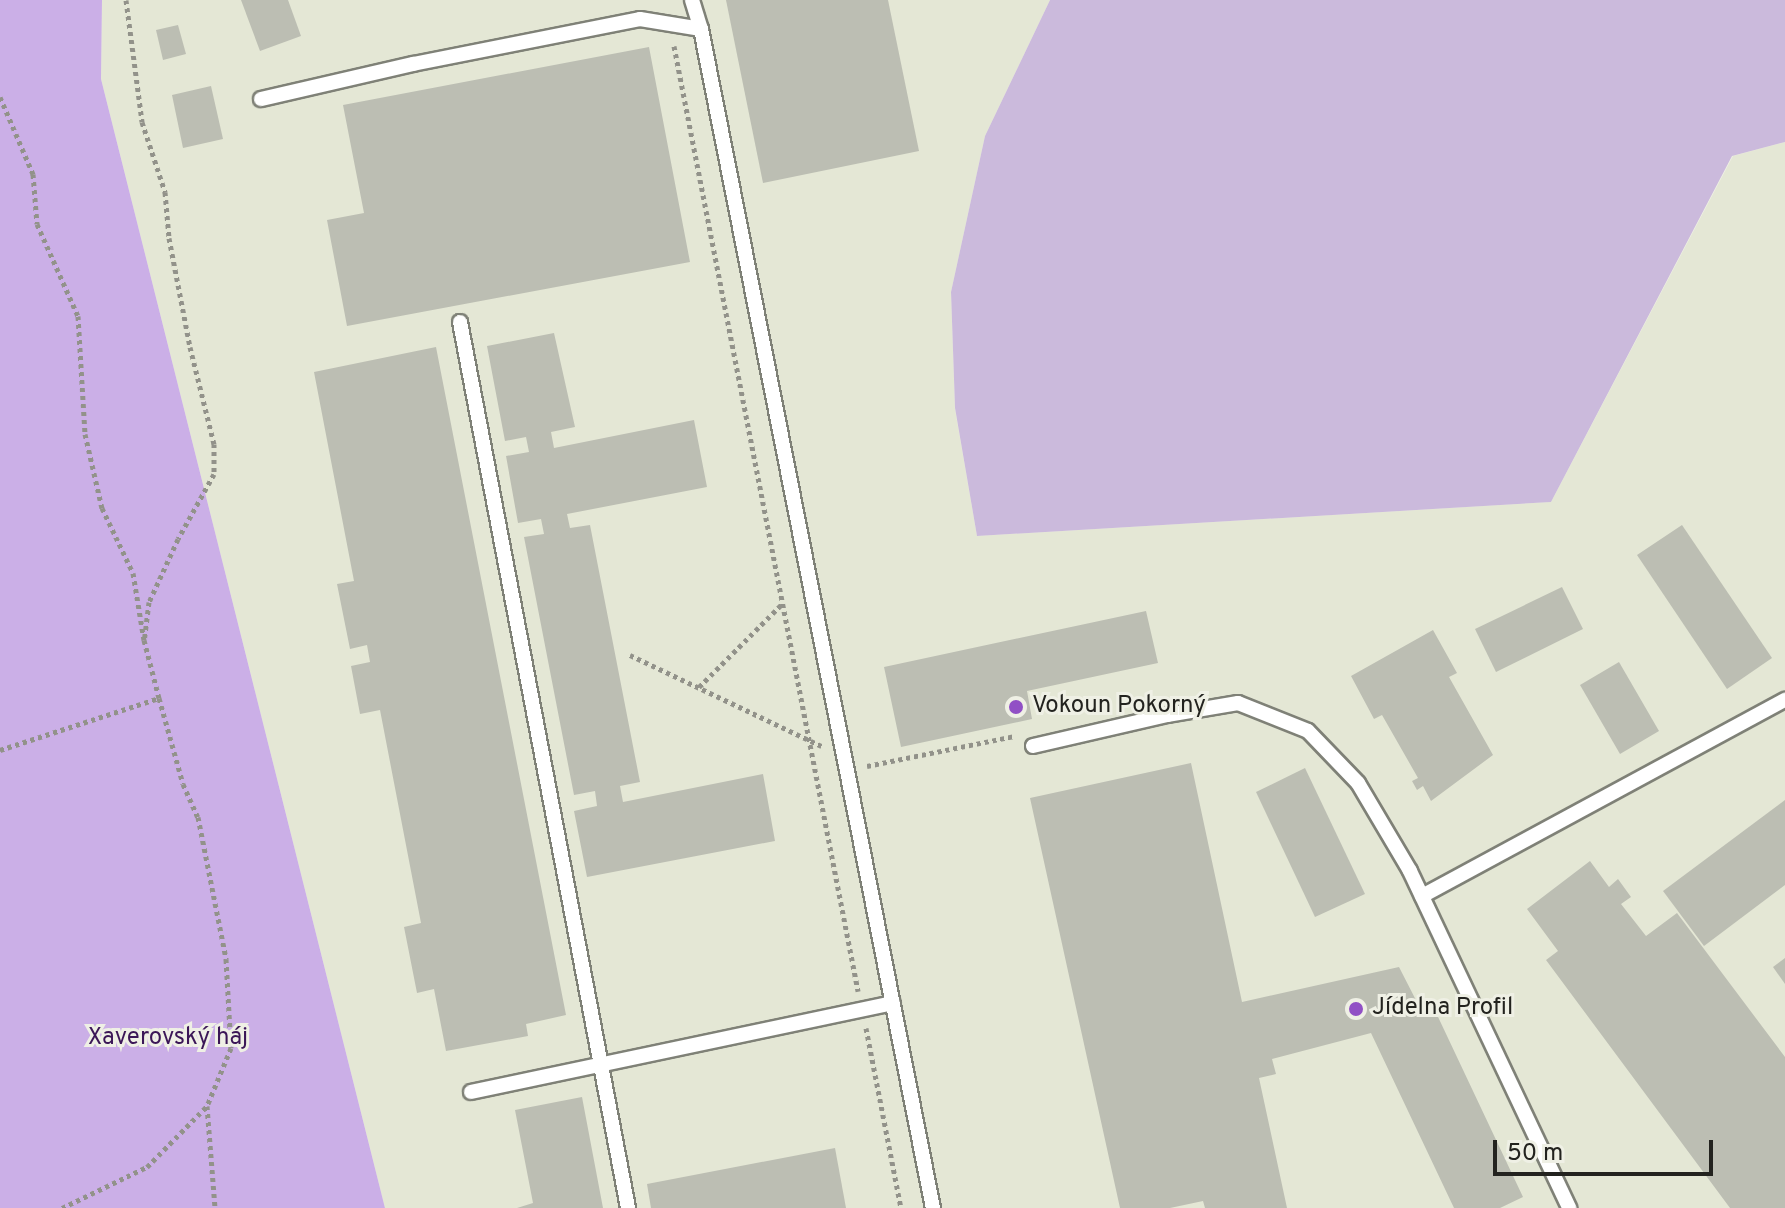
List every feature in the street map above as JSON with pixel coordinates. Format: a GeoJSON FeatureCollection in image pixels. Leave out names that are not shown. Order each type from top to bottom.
{"type":"FeatureCollection","features":[{"type":"Feature","properties":{"kind":"lane"},"geometry":{"type":"LineString","coordinates":[[692,0],[701,29],[933,1208]]}},
{"type":"Feature","properties":{"kind":"lane"},"geometry":{"type":"LineString","coordinates":[[261,99],[413,64],[640,19],[701,29]]}},
{"type":"Feature","properties":{"kind":"lane"},"geometry":{"type":"LineString","coordinates":[[460,322],[628,1208]]}},
{"type":"Feature","properties":{"kind":"lane"},"geometry":{"type":"LineString","coordinates":[[1422,896],[1785,700]]}},
{"type":"Feature","properties":{"kind":"lane"},"geometry":{"type":"LineString","coordinates":[[1033,746],[1167,715],[1238,703],[1308,731],[1358,783],[1422,896],[1569,1208]]}},
{"type":"Feature","properties":{"kind":"lane"},"geometry":{"type":"LineString","coordinates":[[471,1092],[893,1003]]}},
{"type":"Feature","properties":{"kind":"path"},"geometry":{"type":"LineString","coordinates":[[126,0],[142,122],[165,192],[169,238],[190,347],[214,444],[214,474],[178,539],[149,602],[144,640]]}},
{"type":"Feature","properties":{"kind":"path"},"geometry":{"type":"LineString","coordinates":[[670,22],[901,1208]]}},
{"type":"Feature","properties":{"kind":"path"},"geometry":{"type":"LineString","coordinates":[[0,97],[33,174],[37,224],[78,316],[85,434],[102,508],[133,573],[144,640],[159,698],[183,784],[198,817],[226,959],[231,1048],[207,1106],[147,1167],[62,1208]]}},
{"type":"Feature","properties":{"kind":"path"},"geometry":{"type":"LineString","coordinates":[[699,687],[783,603]]}},
{"type":"Feature","properties":{"kind":"path"},"geometry":{"type":"LineString","coordinates":[[630,655],[844,757]]}},
{"type":"Feature","properties":{"kind":"path"},"geometry":{"type":"LineString","coordinates":[[0,750],[159,698]]}},
{"type":"Feature","properties":{"kind":"path"},"geometry":{"type":"LineString","coordinates":[[882,763],[1013,736],[1033,746]]}},
{"type":"Feature","properties":{"kind":"path"},"geometry":{"type":"LineString","coordinates":[[207,1106],[215,1208]]}},
{"type":"Feature","properties":{"kind":"shaded area"},"geometry":{"type":"Polygon","coordinates":[[[102,0],[1050,0],[985,136],[951,292],[955,409],[977,536],[1551,502],[1733,156],[1785,142],[1785,1208],[385,1208],[101,79],[102,0]]]}},
{"type":"Feature","properties":{"kind":"shaded area"},"geometry":{"type":"Polygon","coordinates":[[[1050,0],[1785,0],[1785,142],[1732,156],[1551,502],[977,536],[955,408],[951,292],[985,136],[1050,0]]]}},
{"type":"Feature","properties":{"kind":"green space","name":"Xaverovský háj"},"geometry":{"type":"Polygon","coordinates":[[[0,0],[102,0],[101,79],[385,1208],[0,1208],[0,0]]]}},
{"type":"Feature","properties":{"kind":"building"},"geometry":{"type":"Polygon","coordinates":[[[241,0],[288,0],[301,36],[260,51],[241,0]]]}},
{"type":"Feature","properties":{"kind":"building"},"geometry":{"type":"Polygon","coordinates":[[[726,0],[888,0],[919,151],[763,183],[726,0]]]}},
{"type":"Feature","properties":{"kind":"building"},"geometry":{"type":"Polygon","coordinates":[[[178,25],[186,54],[163,60],[156,30],[178,25]]]}},
{"type":"Feature","properties":{"kind":"building"},"geometry":{"type":"Polygon","coordinates":[[[649,47],[690,262],[347,326],[327,220],[364,213],[343,105],[649,47]]]}},
{"type":"Feature","properties":{"kind":"building"},"geometry":{"type":"Polygon","coordinates":[[[211,86],[223,139],[183,148],[172,95],[211,86]]]}},
{"type":"Feature","properties":{"kind":"building"},"geometry":{"type":"Polygon","coordinates":[[[554,333],[575,427],[551,432],[554,448],[694,420],[707,487],[567,514],[570,528],[590,525],[640,782],[620,786],[623,802],[763,774],[775,841],[587,877],[574,811],[597,806],[595,791],[574,795],[524,537],[544,534],[541,519],[518,523],[506,456],[529,452],[526,437],[505,441],[487,346],[554,333]]]}},
{"type":"Feature","properties":{"kind":"building"},"geometry":{"type":"Polygon","coordinates":[[[436,347],[566,1015],[526,1024],[528,1036],[446,1051],[434,989],[417,993],[404,927],[421,923],[380,710],[360,714],[351,666],[370,662],[367,645],[350,649],[337,584],[354,581],[314,372],[436,347]]]}},
{"type":"Feature","properties":{"kind":"building"},"geometry":{"type":"Polygon","coordinates":[[[1682,525],[1772,658],[1727,689],[1637,555],[1682,525]]]}},
{"type":"Feature","properties":{"kind":"building"},"geometry":{"type":"Polygon","coordinates":[[[1562,587],[1583,629],[1496,672],[1475,629],[1562,587]]]}},
{"type":"Feature","properties":{"kind":"building"},"geometry":{"type":"Polygon","coordinates":[[[1146,611],[1158,663],[1027,691],[1032,719],[901,747],[884,667],[1146,611]]]}},
{"type":"Feature","properties":{"kind":"building"},"geometry":{"type":"Polygon","coordinates":[[[1433,630],[1457,673],[1449,677],[1493,755],[1431,801],[1423,786],[1417,790],[1412,781],[1418,778],[1382,715],[1374,719],[1351,676],[1433,630]]]}},
{"type":"Feature","properties":{"kind":"building"},"geometry":{"type":"Polygon","coordinates":[[[1619,662],[1659,731],[1620,754],[1580,685],[1619,662]]]}},
{"type":"Feature","properties":{"kind":"building"},"geometry":{"type":"Polygon","coordinates":[[[1191,763],[1242,1002],[1399,967],[1420,1008],[1431,1002],[1523,1197],[1500,1208],[1454,1208],[1371,1033],[1272,1059],[1276,1074],[1259,1078],[1287,1208],[1205,1208],[1203,1201],[1170,1208],[1120,1208],[1030,798],[1191,763]]]}},
{"type":"Feature","properties":{"kind":"building"},"geometry":{"type":"Polygon","coordinates":[[[1305,768],[1365,894],[1315,917],[1256,792],[1305,768]]]}},
{"type":"Feature","properties":{"kind":"building"},"geometry":{"type":"Polygon","coordinates":[[[1785,800],[1785,885],[1704,946],[1663,891],[1785,800]]]}},
{"type":"Feature","properties":{"kind":"building"},"geometry":{"type":"Polygon","coordinates":[[[1590,861],[1609,887],[1618,879],[1631,897],[1621,904],[1646,936],[1677,913],[1785,1057],[1785,1208],[1730,1208],[1546,960],[1558,951],[1527,909],[1590,861]]]}},
{"type":"Feature","properties":{"kind":"building"},"geometry":{"type":"Polygon","coordinates":[[[1785,958],[1785,984],[1773,967],[1785,958]]]}},
{"type":"Feature","properties":{"kind":"building"},"geometry":{"type":"Polygon","coordinates":[[[582,1097],[603,1208],[517,1208],[533,1203],[515,1110],[582,1097]]]}},
{"type":"Feature","properties":{"kind":"building"},"geometry":{"type":"Polygon","coordinates":[[[835,1148],[846,1208],[651,1208],[647,1184],[835,1148]]]}},
{"type":"Feature","properties":{"kind":"place","name":"Vokoun Pokorný"},"geometry":{"type":"Point","coordinates":[1016,707]}},
{"type":"Feature","properties":{"kind":"place","name":"Jídelna Profil"},"geometry":{"type":"Point","coordinates":[1356,1009]}}]}
